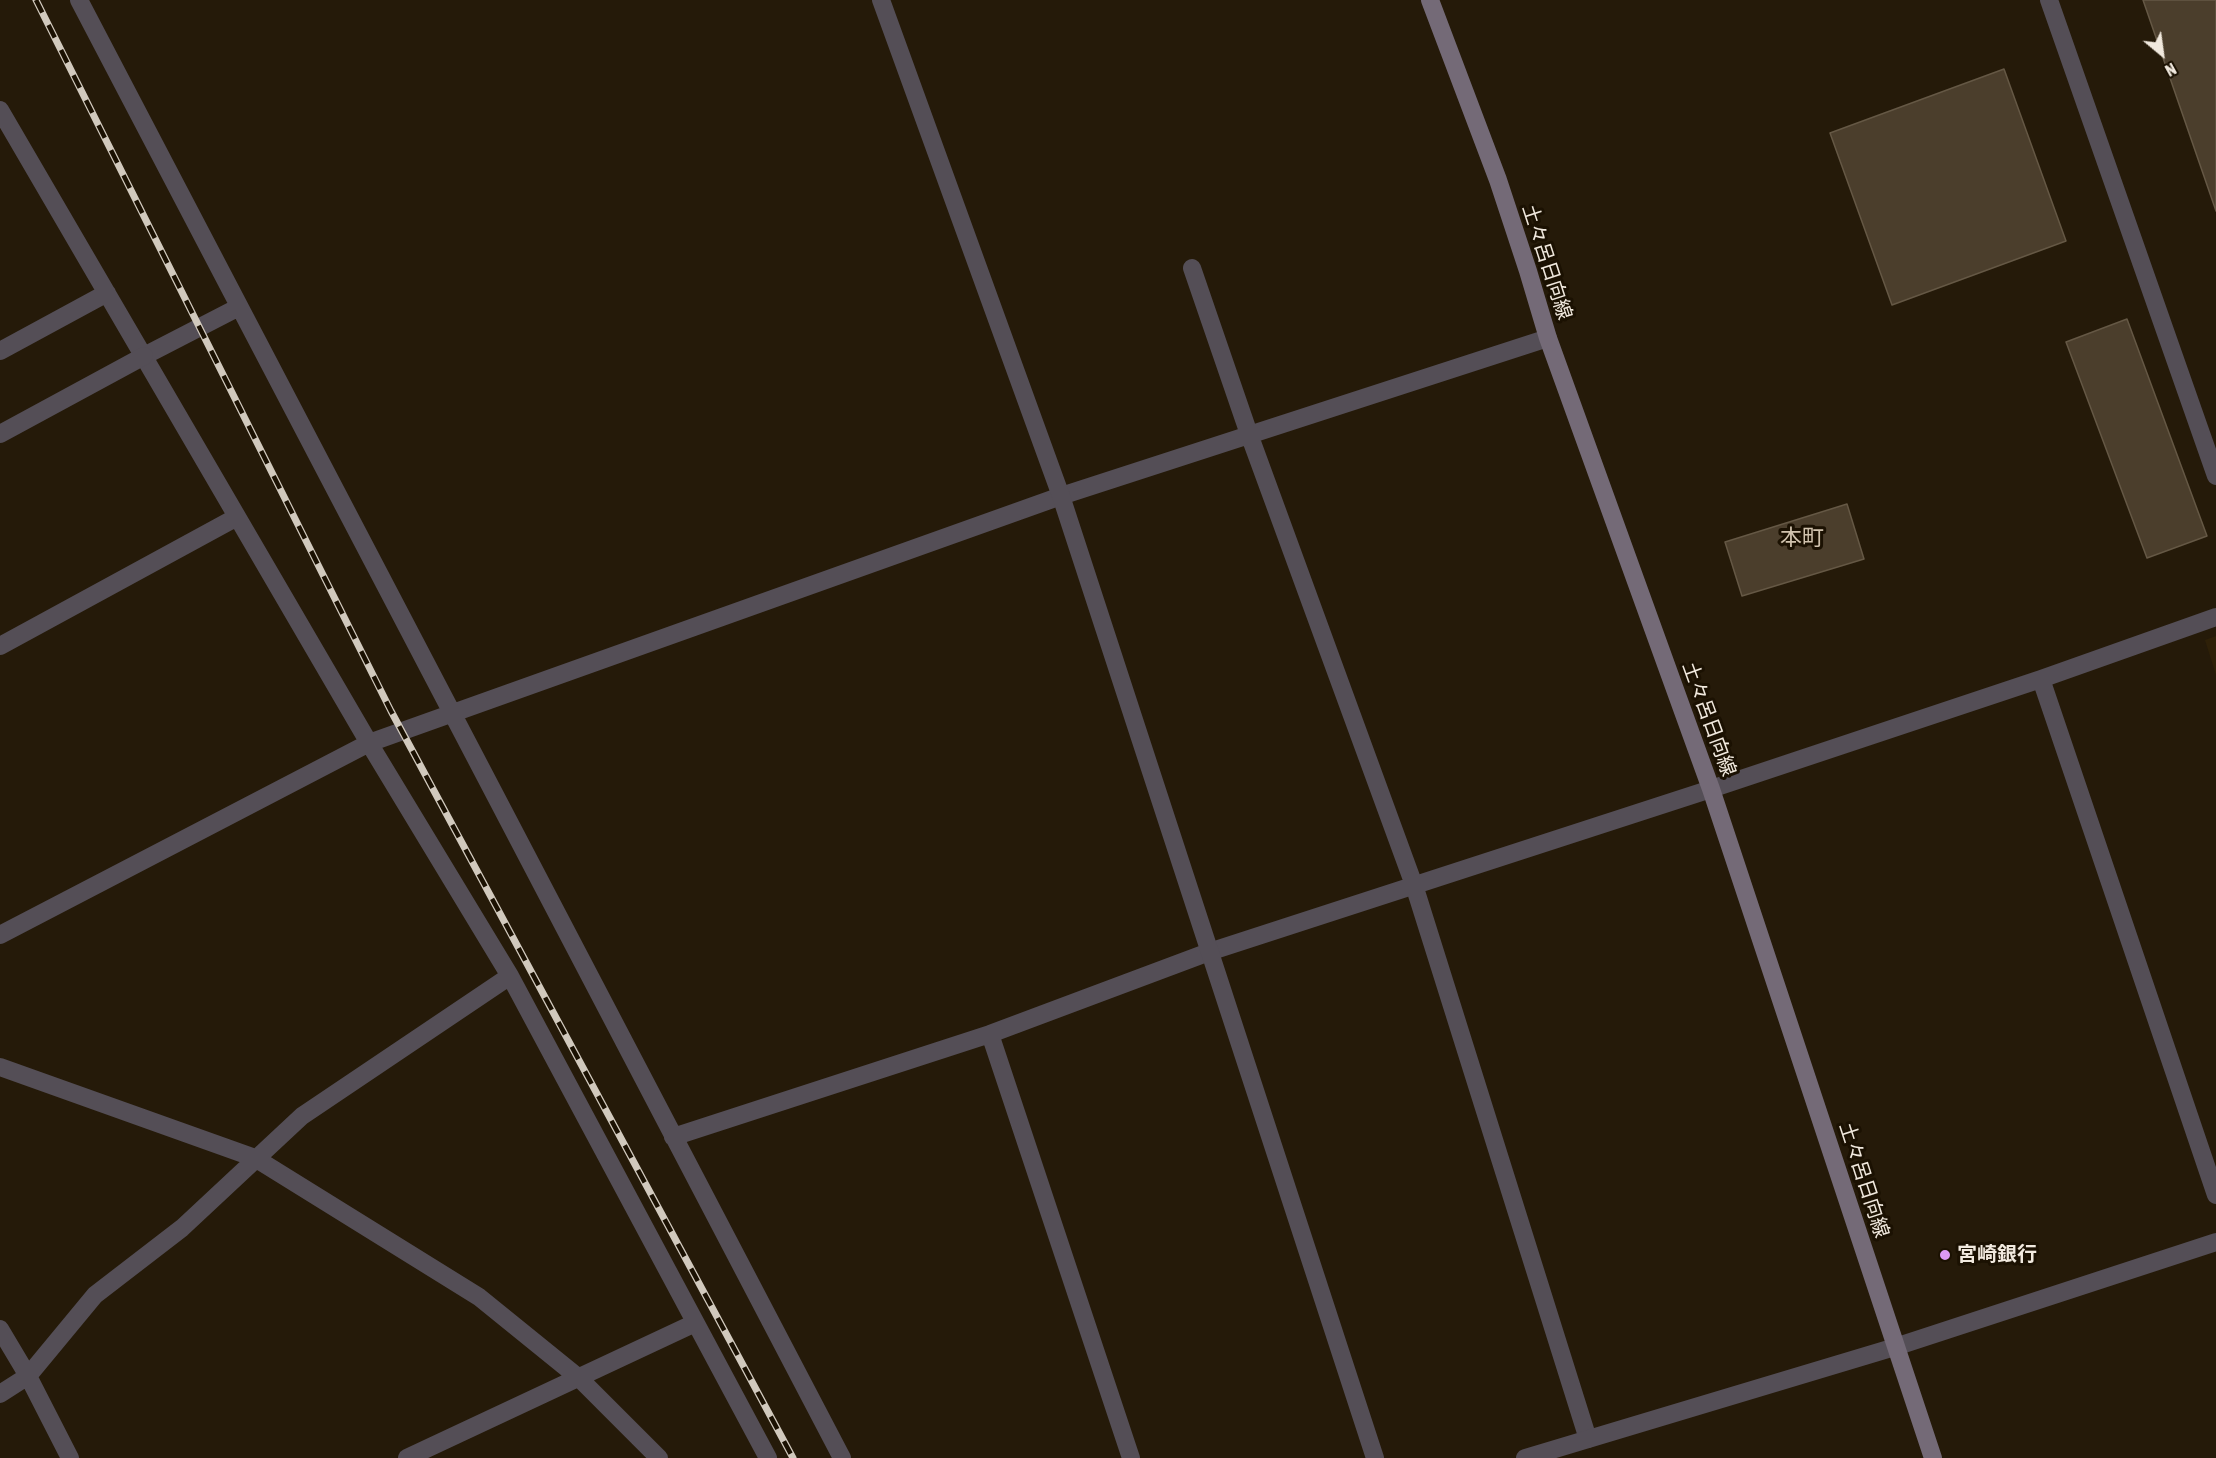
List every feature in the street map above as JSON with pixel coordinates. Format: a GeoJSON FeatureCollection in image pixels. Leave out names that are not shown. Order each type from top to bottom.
{"type":"FeatureCollection","features":[{"type":"Feature","properties":{"kind":"main road","name":"土々呂日向線"},"geometry":{"type":"LineString","coordinates":[[1430,0],[1498,180],[1548,338],[1711,789],[1933,1458]]}},
{"type":"Feature","properties":{"kind":"street"},"geometry":{"type":"LineString","coordinates":[[79,0],[842,1458]]}},
{"type":"Feature","properties":{"kind":"street"},"geometry":{"type":"LineString","coordinates":[[881,0],[1061,496],[1375,1458]]}},
{"type":"Feature","properties":{"kind":"street"},"geometry":{"type":"LineString","coordinates":[[2049,0],[2216,476]]}},
{"type":"Feature","properties":{"kind":"street"},"geometry":{"type":"LineString","coordinates":[[0,110],[369,743],[510,976],[768,1458]]}},
{"type":"Feature","properties":{"kind":"street"},"geometry":{"type":"LineString","coordinates":[[1192,268],[1249,434],[1414,885],[1588,1439]]}},
{"type":"Feature","properties":{"kind":"street"},"geometry":{"type":"LineString","coordinates":[[0,351],[107,293]]}},
{"type":"Feature","properties":{"kind":"street"},"geometry":{"type":"LineString","coordinates":[[0,434],[144,356],[239,308]]}},
{"type":"Feature","properties":{"kind":"street"},"geometry":{"type":"LineString","coordinates":[[0,935],[369,743],[1061,496],[1548,338]]}},
{"type":"Feature","properties":{"kind":"street"},"geometry":{"type":"LineString","coordinates":[[0,646],[237,517]]}},
{"type":"Feature","properties":{"kind":"street"},"geometry":{"type":"LineString","coordinates":[[673,1137],[990,1034],[1209,952],[2041,679],[2216,616]]}},
{"type":"Feature","properties":{"kind":"street"},"geometry":{"type":"LineString","coordinates":[[2041,679],[2216,1195]]}},
{"type":"Feature","properties":{"kind":"street"},"geometry":{"type":"LineString","coordinates":[[0,1394],[28,1376],[95,1295],[182,1228],[302,1116],[510,976]]}},
{"type":"Feature","properties":{"kind":"street"},"geometry":{"type":"LineString","coordinates":[[990,1034],[1131,1458]]}},
{"type":"Feature","properties":{"kind":"street"},"geometry":{"type":"LineString","coordinates":[[0,1067],[255,1158],[478,1297],[579,1378],[659,1458]]}},
{"type":"Feature","properties":{"kind":"street"},"geometry":{"type":"LineString","coordinates":[[1525,1458],[1895,1347],[2216,1242]]}},
{"type":"Feature","properties":{"kind":"street"},"geometry":{"type":"LineString","coordinates":[[407,1458],[695,1323]]}},
{"type":"Feature","properties":{"kind":"street"},"geometry":{"type":"LineString","coordinates":[[0,1329],[28,1376],[70,1458]]}},
{"type":"Feature","properties":{"kind":"shaded area"},"geometry":{"type":"Polygon","coordinates":[[[2216,636],[2216,675],[2205,640],[2216,636]]]}},
{"type":"Feature","properties":{"kind":"building"},"geometry":{"type":"Polygon","coordinates":[[[2143,0],[2216,0],[2216,211],[2143,0]]]}},
{"type":"Feature","properties":{"kind":"building"},"geometry":{"type":"Polygon","coordinates":[[[2004,69],[2066,241],[1892,305],[1830,133],[2004,69]]]}},
{"type":"Feature","properties":{"kind":"building"},"geometry":{"type":"Polygon","coordinates":[[[2127,319],[2207,536],[2147,558],[2066,342],[2127,319]]]}},
{"type":"Feature","properties":{"kind":"building"},"geometry":{"type":"Polygon","coordinates":[[[1847,504],[1864,559],[1742,596],[1725,542],[1847,504]]]}},
{"type":"Feature","properties":{"kind":"railway"},"geometry":{"type":"LineString","coordinates":[[36,0],[391,711],[793,1458]]}},
{"type":"Feature","properties":{"kind":"place","name":"宮崎銀行"},"geometry":{"type":"Point","coordinates":[1945,1255]}},
{"type":"Feature","properties":{"kind":"district","name":"本町"},"geometry":{"type":"Point","coordinates":[1802,538]}}]}
